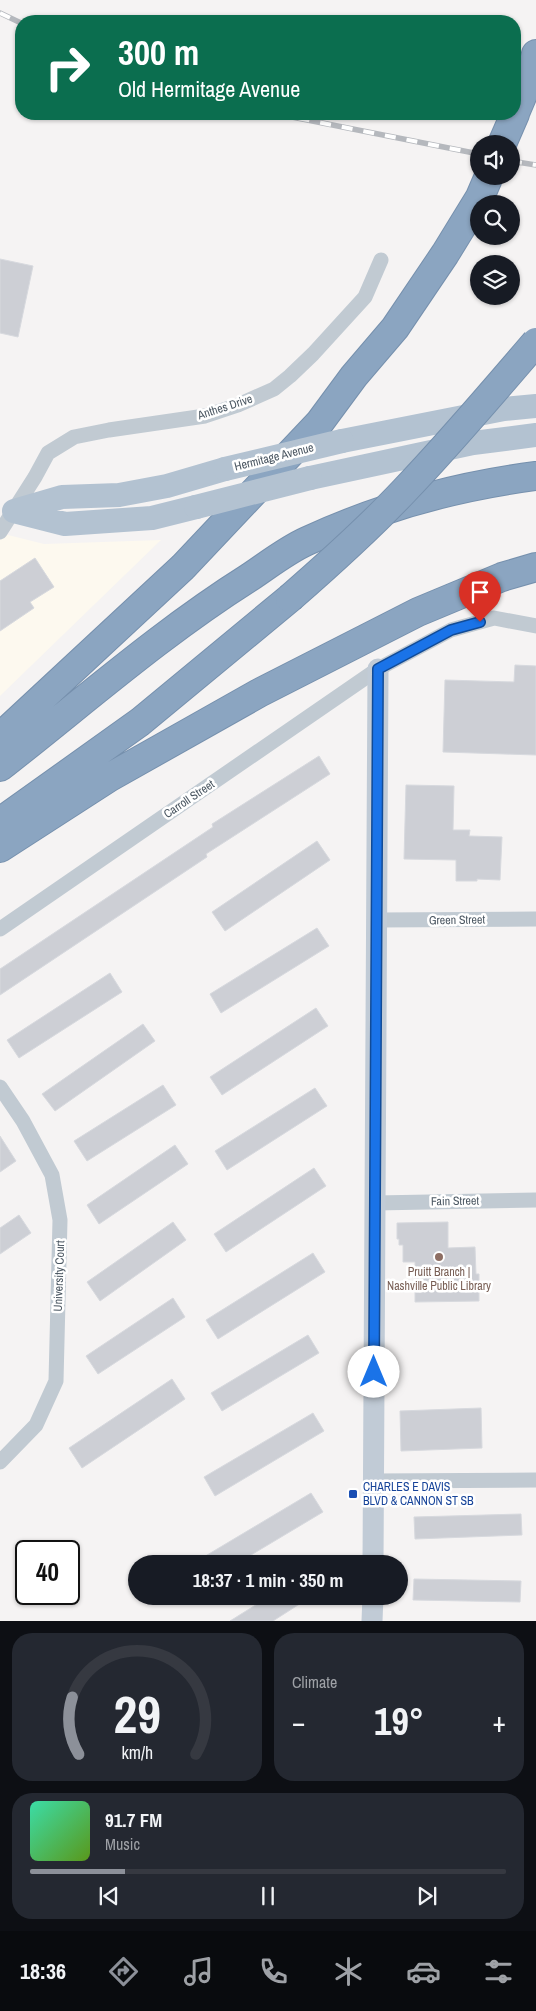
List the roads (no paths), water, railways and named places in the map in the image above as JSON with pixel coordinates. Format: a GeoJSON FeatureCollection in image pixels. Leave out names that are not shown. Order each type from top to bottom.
{"type":"FeatureCollection","features":[{"type":"Feature","properties":{"kind":"highway"},"geometry":{"type":"LineString","coordinates":[[521,100],[530,78],[536,54]]}},
{"type":"Feature","properties":{"kind":"highway"},"geometry":{"type":"LineString","coordinates":[[506,135],[512,120]]}},
{"type":"Feature","properties":{"kind":"highway"},"geometry":{"type":"LineString","coordinates":[[0,737],[183,567],[320,422],[354,376],[395,328],[485,187]]}},
{"type":"Feature","properties":{"kind":"highway"},"geometry":{"type":"LineString","coordinates":[[0,822],[140,722],[290,598],[345,549],[403,492],[536,342]]}},
{"type":"Feature","properties":{"kind":"highway"},"geometry":{"type":"LineString","coordinates":[[0,767],[205,606],[306,542],[375,515],[440,495],[536,476]]}},
{"type":"Feature","properties":{"kind":"highway"},"geometry":{"type":"LineString","coordinates":[[0,848],[110,777],[259,693],[418,612],[502,576],[536,567]]}},
{"type":"Feature","properties":{"kind":"main road","name":"Hermitage Avenue"},"geometry":{"type":"LineString","coordinates":[[7,509],[62,497],[119,495],[167,486],[342,441],[495,411],[536,406]]}},
{"type":"Feature","properties":{"kind":"main road"},"geometry":{"type":"LineString","coordinates":[[7,509],[65,524],[152,518],[310,478],[474,443],[536,435]]}},
{"type":"Feature","properties":{"kind":"street","name":"Anthes Drive"},"geometry":{"type":"LineString","coordinates":[[0,532],[7,509],[48,453],[74,437],[204,416],[238,405],[274,389],[313,354],[365,297],[381,260]]}},
{"type":"Feature","properties":{"kind":"street","name":"Carroll Street"},"geometry":{"type":"LineString","coordinates":[[0,928],[378,669],[451,630],[494,618],[536,626]]}},
{"type":"Feature","properties":{"kind":"street"},"geometry":{"type":"LineString","coordinates":[[373,1555],[378,669]]}},
{"type":"Feature","properties":{"kind":"street","name":"Green Street"},"geometry":{"type":"LineString","coordinates":[[378,920],[536,919]]}},
{"type":"Feature","properties":{"kind":"street","name":"University Court"},"geometry":{"type":"LineString","coordinates":[[0,1086],[23,1121],[52,1175],[60,1220],[56,1380],[36,1425],[0,1462]]}},
{"type":"Feature","properties":{"kind":"street","name":"Fain Street"},"geometry":{"type":"LineString","coordinates":[[375,1203],[536,1200]]}},
{"type":"Feature","properties":{"kind":"street"},"geometry":{"type":"LineString","coordinates":[[374,1480],[536,1480]]}},
{"type":"Feature","properties":{"kind":"street"},"geometry":{"type":"LineString","coordinates":[[372,1621],[373,1605]]}},
{"type":"Feature","properties":{"kind":"railway"},"geometry":{"type":"LineString","coordinates":[[0,13],[15,20]]}},
{"type":"Feature","properties":{"kind":"railway"},"geometry":{"type":"LineString","coordinates":[[307,120],[470,152]]}},
{"type":"Feature","properties":{"kind":"railway"},"geometry":{"type":"LineString","coordinates":[[520,162],[536,165]]}},
{"type":"Feature","properties":{"kind":"place","name":"Pruitt Branch | Nashville Public Library"},"geometry":{"type":"Point","coordinates":[439,1257]}},
{"type":"Feature","properties":{"kind":"place","name":"CHARLES E DAVIS BLVD & CANNON ST SB"},"geometry":{"type":"Point","coordinates":[353,1494]}}]}
